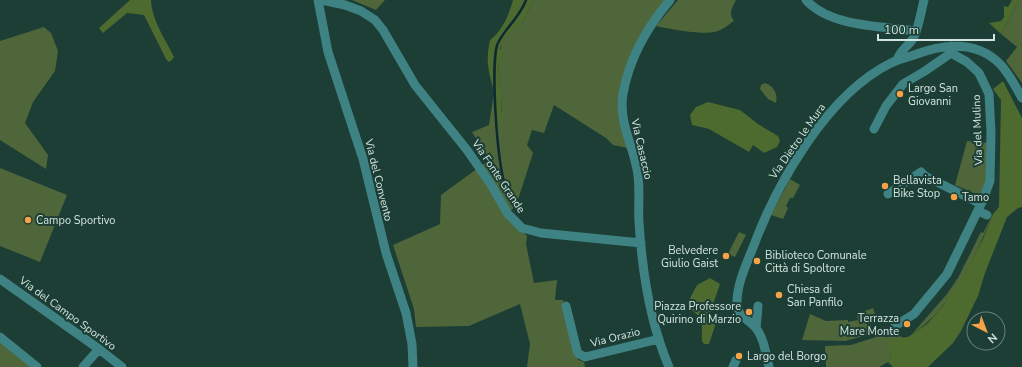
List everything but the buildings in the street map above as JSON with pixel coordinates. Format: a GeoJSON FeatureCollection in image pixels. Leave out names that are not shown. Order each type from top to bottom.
{"type":"FeatureCollection","features":[{"type":"Feature","properties":{"kind":"street","name":"Via del Convento"},"geometry":{"type":"LineString","coordinates":[[318,0],[328,52],[363,159],[382,239],[406,313],[412,344],[413,367]]}},
{"type":"Feature","properties":{"kind":"street","name":"Via Fonte Grande"},"geometry":{"type":"LineString","coordinates":[[322,0],[345,5],[361,11],[375,20],[383,30],[415,85],[467,150],[511,218],[522,228],[541,233],[641,243]]}},
{"type":"Feature","properties":{"kind":"street","name":"Via Casaccio"},"geometry":{"type":"LineString","coordinates":[[641,243],[638,176],[625,132],[622,105],[623,93],[633,62],[642,41],[651,25],[670,0]]}},
{"type":"Feature","properties":{"kind":"street"},"geometry":{"type":"LineString","coordinates":[[806,0],[817,11],[846,22],[916,31]]}},
{"type":"Feature","properties":{"kind":"street"},"geometry":{"type":"LineString","coordinates":[[897,60],[899,54],[909,44],[916,31],[924,0]]}},
{"type":"Feature","properties":{"kind":"street","name":"Via Dietro le Mura"},"geometry":{"type":"LineString","coordinates":[[756,328],[739,313],[737,309],[737,294],[758,233],[775,194],[787,172],[828,114],[862,83],[877,71],[897,60],[933,49],[968,47],[984,53],[1001,65],[1022,98]]}},
{"type":"Feature","properties":{"kind":"street"},"geometry":{"type":"LineString","coordinates":[[874,129],[886,106],[903,84],[926,72],[951,49]]}},
{"type":"Feature","properties":{"kind":"street","name":"Via del Mulino"},"geometry":{"type":"LineString","coordinates":[[895,326],[914,314],[934,292],[947,274],[980,207],[988,187],[991,174],[989,94],[979,73],[951,49]]}},
{"type":"Feature","properties":{"kind":"street"},"geometry":{"type":"LineString","coordinates":[[888,194],[921,172],[924,176],[980,207],[988,215]]}},
{"type":"Feature","properties":{"kind":"street"},"geometry":{"type":"LineString","coordinates":[[641,243],[651,310],[669,367]]}},
{"type":"Feature","properties":{"kind":"street","name":"Via del Campo Sportivo"},"geometry":{"type":"LineString","coordinates":[[0,279],[122,367]]}},
{"type":"Feature","properties":{"kind":"street","name":"Via Orazio"},"geometry":{"type":"LineString","coordinates":[[566,306],[578,351],[582,356],[585,357],[659,339]]}},
{"type":"Feature","properties":{"kind":"street"},"geometry":{"type":"LineString","coordinates":[[758,306],[756,328],[769,367]]}},
{"type":"Feature","properties":{"kind":"street"},"geometry":{"type":"LineString","coordinates":[[0,337],[36,367]]}},
{"type":"Feature","properties":{"kind":"street"},"geometry":{"type":"LineString","coordinates":[[83,367],[99,349]]}},
{"type":"Feature","properties":{"kind":"green space"},"geometry":{"type":"Polygon","coordinates":[[[130,0],[151,0],[156,22],[174,57],[169,62],[166,59],[144,15],[127,13],[103,33],[99,28],[130,0]]]}},
{"type":"Feature","properties":{"kind":"green space"},"geometry":{"type":"Polygon","coordinates":[[[352,0],[385,0],[376,10],[352,0]]]}},
{"type":"Feature","properties":{"kind":"green space"},"geometry":{"type":"Polygon","coordinates":[[[513,0],[533,0],[523,22],[509,33],[501,45],[500,49],[504,56],[498,64],[502,105],[500,121],[497,127],[495,96],[488,67],[488,55],[490,40],[498,32],[504,22],[513,0]]]}},
{"type":"Feature","properties":{"kind":"green space"},"geometry":{"type":"Polygon","coordinates":[[[533,0],[667,0],[624,82],[628,148],[613,145],[606,138],[554,105],[544,133],[532,130],[527,145],[533,153],[516,206],[505,215],[527,236],[526,244],[534,283],[557,280],[555,300],[563,300],[578,360],[584,362],[585,367],[527,367],[530,344],[520,304],[469,326],[416,327],[414,309],[393,245],[440,224],[441,195],[489,160],[472,132],[489,125],[494,93],[497,127],[502,109],[498,64],[502,41],[516,24],[523,22],[533,0]]]}},
{"type":"Feature","properties":{"kind":"green space"},"geometry":{"type":"Polygon","coordinates":[[[678,0],[736,0],[731,13],[734,21],[718,31],[705,33],[688,32],[656,26],[678,0]]]}},
{"type":"Feature","properties":{"kind":"green space"},"geometry":{"type":"Polygon","coordinates":[[[1012,0],[1019,0],[1001,34],[989,23],[1001,21],[1004,17],[1004,6],[1008,7],[1012,0]]]}},
{"type":"Feature","properties":{"kind":"green space"},"geometry":{"type":"Polygon","coordinates":[[[1019,0],[1022,0],[1022,83],[1006,61],[1017,47],[1001,34],[1019,0]]]}},
{"type":"Feature","properties":{"kind":"green space"},"geometry":{"type":"Polygon","coordinates":[[[44,27],[51,33],[58,51],[55,71],[33,102],[25,123],[48,155],[46,169],[0,140],[0,41],[44,27]]]}},
{"type":"Feature","properties":{"kind":"green space"},"geometry":{"type":"Polygon","coordinates":[[[1003,81],[1022,118],[1022,207],[1018,208],[1007,217],[985,273],[978,296],[971,311],[966,311],[966,321],[953,343],[928,367],[893,367],[888,362],[891,356],[887,339],[908,337],[927,324],[943,306],[966,271],[983,239],[993,214],[999,207],[1001,100],[993,89],[1003,81]]]}},
{"type":"Feature","properties":{"kind":"green space"},"geometry":{"type":"Polygon","coordinates":[[[765,83],[771,86],[775,91],[776,103],[768,99],[760,89],[761,85],[765,83]]]}},
{"type":"Feature","properties":{"kind":"green space"},"geometry":{"type":"Polygon","coordinates":[[[708,102],[740,110],[758,124],[778,136],[780,141],[777,147],[764,153],[753,145],[749,152],[709,129],[692,125],[690,115],[696,107],[708,102]]]}},
{"type":"Feature","properties":{"kind":"green space"},"geometry":{"type":"Polygon","coordinates":[[[967,141],[989,143],[988,182],[981,196],[955,185],[967,141]]]}},
{"type":"Feature","properties":{"kind":"green space","name":"Campo Sportivo"},"geometry":{"type":"Polygon","coordinates":[[[0,168],[67,195],[40,262],[0,246],[0,168]]]}},
{"type":"Feature","properties":{"kind":"green space"},"geometry":{"type":"Polygon","coordinates":[[[790,179],[800,185],[793,198],[790,198],[786,206],[788,208],[783,219],[771,215],[790,179]]]}},
{"type":"Feature","properties":{"kind":"green space"},"geometry":{"type":"Polygon","coordinates":[[[993,214],[961,280],[939,310],[912,334],[947,294],[958,278],[981,232],[983,233],[993,214]]]}},
{"type":"Feature","properties":{"kind":"green space"},"geometry":{"type":"Polygon","coordinates":[[[739,232],[746,235],[735,257],[728,254],[739,232]]]}},
{"type":"Feature","properties":{"kind":"green space"},"geometry":{"type":"Polygon","coordinates":[[[710,278],[720,284],[709,316],[710,318],[717,320],[709,344],[704,344],[702,341],[701,321],[690,308],[688,302],[697,285],[710,278]]]}},
{"type":"Feature","properties":{"kind":"green space"},"geometry":{"type":"Polygon","coordinates":[[[873,308],[878,322],[868,325],[871,334],[845,341],[802,340],[810,314],[826,321],[848,320],[848,322],[858,320],[857,314],[873,308]]]}},
{"type":"Feature","properties":{"kind":"green space"},"geometry":{"type":"Polygon","coordinates":[[[895,331],[897,335],[904,338],[890,347],[891,356],[888,362],[879,367],[826,367],[825,346],[851,345],[895,331]]]}},
{"type":"Feature","properties":{"kind":"green space"},"geometry":{"type":"Polygon","coordinates":[[[0,339],[34,367],[0,367],[0,339]]]}},
{"type":"Feature","properties":{"kind":"waterway"},"geometry":{"type":"LineString","coordinates":[[512,193],[506,187],[503,177],[497,138],[495,91],[496,53],[501,37],[520,12],[526,0]]}},
{"type":"Feature","properties":{"kind":"place","name":"Largo San Giovanni"},"geometry":{"type":"Point","coordinates":[900,94]}},
{"type":"Feature","properties":{"kind":"place","name":"Bellavista Bike Stop"},"geometry":{"type":"Point","coordinates":[885,186]}},
{"type":"Feature","properties":{"kind":"place","name":"Tamo"},"geometry":{"type":"Point","coordinates":[954,197]}},
{"type":"Feature","properties":{"kind":"place","name":"Campo Sportivo"},"geometry":{"type":"Point","coordinates":[28,220]}},
{"type":"Feature","properties":{"kind":"place","name":"Belvedere Giulio Gaist"},"geometry":{"type":"Point","coordinates":[726,256]}},
{"type":"Feature","properties":{"kind":"place","name":"Biblioteco Comunale Città di Spoltore"},"geometry":{"type":"Point","coordinates":[757,261]}},
{"type":"Feature","properties":{"kind":"place","name":"Chiesa di San Panfilo"},"geometry":{"type":"Point","coordinates":[779,295]}},
{"type":"Feature","properties":{"kind":"place","name":"Piazza Professore Quirino di Marzio"},"geometry":{"type":"Point","coordinates":[749,312]}},
{"type":"Feature","properties":{"kind":"place","name":"Terrazza Mare Monte"},"geometry":{"type":"Point","coordinates":[907,324]}},
{"type":"Feature","properties":{"kind":"place","name":"Largo del Borgo"},"geometry":{"type":"Point","coordinates":[739,356]}}]}
